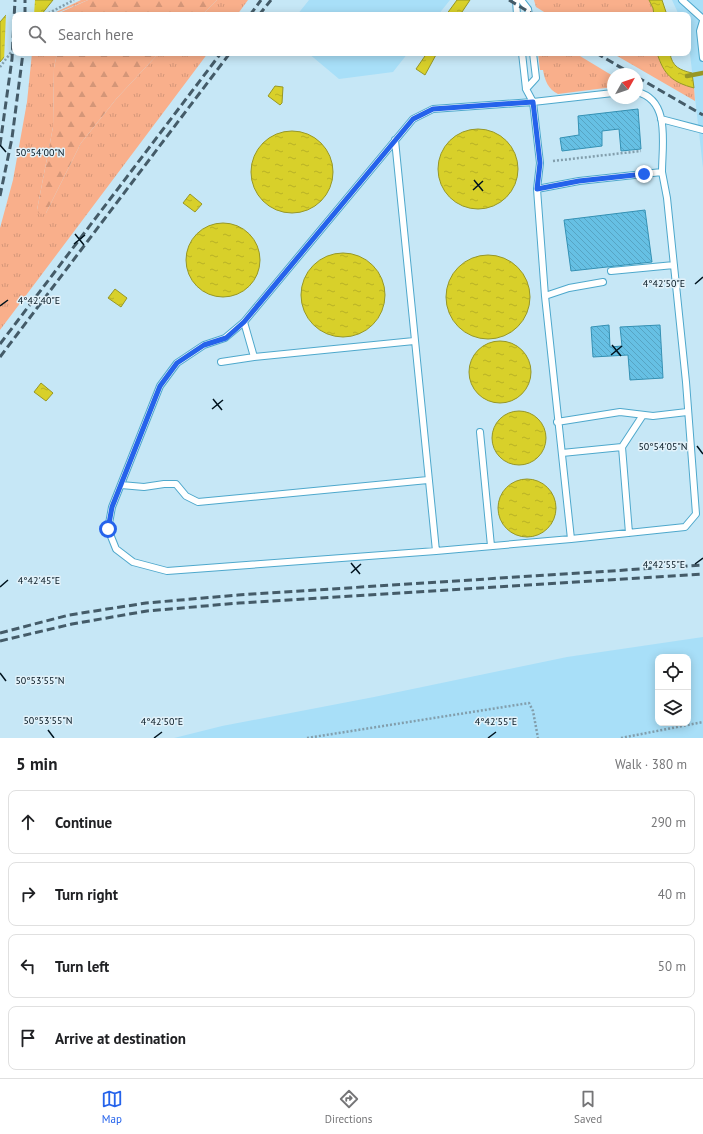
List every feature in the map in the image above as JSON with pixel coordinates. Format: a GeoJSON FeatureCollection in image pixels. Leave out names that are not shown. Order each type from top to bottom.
{"type":"FeatureCollection","features":[{"type":"Feature","properties":{"kind":"lane"},"geometry":{"type":"LineString","coordinates":[[516,0],[517,12]]}},
{"type":"Feature","properties":{"kind":"lane"},"geometry":{"type":"LineString","coordinates":[[521,0],[528,12]]}},
{"type":"Feature","properties":{"kind":"lane"},"geometry":{"type":"LineString","coordinates":[[682,0],[703,21],[700,32],[703,58]]}},
{"type":"Feature","properties":{"kind":"lane"},"geometry":{"type":"LineString","coordinates":[[522,56],[526,89],[533,102],[540,163],[537,189],[545,296],[557,422],[571,538]]}},
{"type":"Feature","properties":{"kind":"lane"},"geometry":{"type":"LineString","coordinates":[[526,89],[536,78],[533,56]]}},
{"type":"Feature","properties":{"kind":"lane"},"geometry":{"type":"LineString","coordinates":[[607,94],[533,102],[433,109],[413,119],[244,322],[226,338],[204,345],[177,363],[160,386],[112,507],[108,529],[116,549],[133,562],[167,571],[436,551],[685,527],[696,514],[687,412],[686,382],[667,198],[662,172],[661,119],[657,104],[646,94],[643,93]]}},
{"type":"Feature","properties":{"kind":"lane"},"geometry":{"type":"LineString","coordinates":[[661,119],[703,130]]}},
{"type":"Feature","properties":{"kind":"lane"},"geometry":{"type":"LineString","coordinates":[[395,140],[436,551]]}},
{"type":"Feature","properties":{"kind":"lane"},"geometry":{"type":"LineString","coordinates":[[537,189],[579,181],[662,172]]}},
{"type":"Feature","properties":{"kind":"lane"},"geometry":{"type":"LineString","coordinates":[[611,271],[674,265]]}},
{"type":"Feature","properties":{"kind":"lane"},"geometry":{"type":"LineString","coordinates":[[545,296],[569,288],[603,282]]}},
{"type":"Feature","properties":{"kind":"lane"},"geometry":{"type":"LineString","coordinates":[[244,322],[254,357]]}},
{"type":"Feature","properties":{"kind":"lane"},"geometry":{"type":"LineString","coordinates":[[221,362],[254,357],[414,342]]}},
{"type":"Feature","properties":{"kind":"lane"},"geometry":{"type":"LineString","coordinates":[[557,422],[620,412],[653,416],[687,412]]}},
{"type":"Feature","properties":{"kind":"lane"},"geometry":{"type":"LineString","coordinates":[[629,533],[622,447],[643,415]]}},
{"type":"Feature","properties":{"kind":"lane"},"geometry":{"type":"LineString","coordinates":[[480,432],[491,546]]}},
{"type":"Feature","properties":{"kind":"lane"},"geometry":{"type":"LineString","coordinates":[[562,454],[622,447]]}},
{"type":"Feature","properties":{"kind":"lane"},"geometry":{"type":"LineString","coordinates":[[121,484],[144,487],[176,484],[186,496],[198,502],[428,480]]}},
{"type":"Feature","properties":{"kind":"path"},"geometry":{"type":"LineString","coordinates":[[51,12],[74,0]]}},
{"type":"Feature","properties":{"kind":"path"},"geometry":{"type":"LineString","coordinates":[[0,67],[12,51]]}},
{"type":"Feature","properties":{"kind":"path"},"geometry":{"type":"LineString","coordinates":[[553,161],[641,151]]}},
{"type":"Feature","properties":{"kind":"path"},"geometry":{"type":"LineString","coordinates":[[307,738],[529,703],[533,711],[538,738]]}},
{"type":"Feature","properties":{"kind":"path"},"geometry":{"type":"LineString","coordinates":[[621,738],[703,722]]}},
{"type":"Feature","properties":{"kind":"shaded area"},"geometry":{"type":"Polygon","coordinates":[[[309,0],[450,0],[440,12],[299,12],[309,0]]]}},
{"type":"Feature","properties":{"kind":"shaded area"},"geometry":{"type":"Polygon","coordinates":[[[672,0],[703,0],[703,168],[690,56],[691,12],[678,12],[672,0]]]}},
{"type":"Feature","properties":{"kind":"shaded area"},"geometry":{"type":"Polygon","coordinates":[[[312,56],[406,56],[393,72],[339,79],[312,56]]]}},
{"type":"Feature","properties":{"kind":"shaded area"},"geometry":{"type":"Polygon","coordinates":[[[703,637],[703,738],[174,738],[222,726],[374,697],[567,657],[703,637]]]}},
{"type":"Feature","properties":{"kind":"green space"},"geometry":{"type":"Polygon","coordinates":[[[81,0],[88,0],[59,12],[56,12],[81,0]]]}},
{"type":"Feature","properties":{"kind":"green space"},"geometry":{"type":"Polygon","coordinates":[[[88,0],[217,0],[205,12],[61,12],[88,0]]]}},
{"type":"Feature","properties":{"kind":"green space"},"geometry":{"type":"Polygon","coordinates":[[[217,0],[248,0],[239,12],[205,12],[217,0]]]}},
{"type":"Feature","properties":{"kind":"green space"},"geometry":{"type":"Polygon","coordinates":[[[534,0],[649,0],[654,12],[544,12],[536,7],[534,0]]]}},
{"type":"Feature","properties":{"kind":"green space"},"geometry":{"type":"Polygon","coordinates":[[[32,56],[56,56],[54,68],[53,127],[37,210],[46,213],[81,143],[117,98],[156,56],[206,56],[0,330],[0,228],[13,180],[27,102],[32,56]]]}},
{"type":"Feature","properties":{"kind":"green space"},"geometry":{"type":"Polygon","coordinates":[[[56,56],[156,56],[117,98],[81,143],[46,213],[39,214],[37,210],[53,127],[54,68],[56,56]]]}},
{"type":"Feature","properties":{"kind":"green space"},"geometry":{"type":"Polygon","coordinates":[[[538,56],[580,56],[607,72],[607,88],[558,94],[549,87],[543,70],[540,70],[538,56]]]}},
{"type":"Feature","properties":{"kind":"green space"},"geometry":{"type":"Polygon","coordinates":[[[617,56],[658,56],[663,67],[670,76],[680,83],[694,88],[695,101],[643,71],[643,68],[638,68],[617,56]]]}},
{"type":"Feature","properties":{"kind":"water"},"geometry":{"type":"Polygon","coordinates":[[[19,0],[53,0],[43,12],[12,12],[12,48],[0,62],[0,22],[19,0]]]}},
{"type":"Feature","properties":{"kind":"water"},"geometry":{"type":"Polygon","coordinates":[[[457,0],[470,0],[462,12],[448,12],[457,0]]]}},
{"type":"Feature","properties":{"kind":"water"},"geometry":{"type":"Polygon","coordinates":[[[649,0],[662,0],[666,12],[654,12],[649,0]]]}},
{"type":"Feature","properties":{"kind":"water"},"geometry":{"type":"Polygon","coordinates":[[[425,56],[435,56],[425,75],[416,69],[425,56]]]}},
{"type":"Feature","properties":{"kind":"water"},"geometry":{"type":"Polygon","coordinates":[[[658,56],[671,56],[677,67],[692,73],[694,88],[674,80],[666,72],[658,56]]]}},
{"type":"Feature","properties":{"kind":"water"},"geometry":{"type":"Polygon","coordinates":[[[275,86],[283,87],[282,103],[280,105],[268,96],[275,86]]]}},
{"type":"Feature","properties":{"kind":"water"},"geometry":{"type":"Polygon","coordinates":[[[478,129],[493,132],[506,141],[515,154],[518,169],[515,184],[506,197],[493,206],[478,209],[463,206],[450,197],[441,184],[438,169],[441,154],[450,141],[463,132],[478,129]]]}},
{"type":"Feature","properties":{"kind":"water"},"geometry":{"type":"Polygon","coordinates":[[[292,131],[308,134],[321,143],[330,156],[333,172],[330,188],[321,201],[308,210],[292,213],[276,210],[263,201],[254,188],[251,172],[254,156],[263,143],[276,134],[292,131]]]}},
{"type":"Feature","properties":{"kind":"water"},"geometry":{"type":"Polygon","coordinates":[[[190,194],[202,204],[195,212],[183,203],[190,194]]]}},
{"type":"Feature","properties":{"kind":"water"},"geometry":{"type":"Polygon","coordinates":[[[216,223],[230,223],[244,229],[254,239],[260,253],[260,267],[254,281],[244,291],[230,297],[216,297],[202,291],[192,281],[186,267],[186,253],[192,239],[202,229],[216,223]]]}},
{"type":"Feature","properties":{"kind":"water"},"geometry":{"type":"Polygon","coordinates":[[[343,253],[359,256],[373,265],[382,279],[385,295],[382,311],[373,325],[359,334],[343,337],[327,334],[313,325],[304,311],[301,295],[304,279],[313,265],[327,256],[343,253]]]}},
{"type":"Feature","properties":{"kind":"water"},"geometry":{"type":"Polygon","coordinates":[[[488,255],[496,256],[511,262],[523,274],[529,289],[529,305],[523,320],[511,332],[496,338],[488,339],[480,338],[465,332],[453,320],[447,305],[446,297],[447,289],[453,274],[465,262],[480,256],[488,255]]]}},
{"type":"Feature","properties":{"kind":"water"},"geometry":{"type":"Polygon","coordinates":[[[115,289],[127,298],[121,307],[108,298],[115,289]]]}},
{"type":"Feature","properties":{"kind":"water"},"geometry":{"type":"Polygon","coordinates":[[[500,341],[517,346],[522,350],[526,355],[531,372],[526,389],[522,394],[517,398],[500,403],[483,398],[478,394],[474,389],[469,372],[474,355],[478,350],[483,346],[500,341]]]}},
{"type":"Feature","properties":{"kind":"water"},"geometry":{"type":"Polygon","coordinates":[[[41,383],[53,393],[46,401],[34,392],[41,383]]]}},
{"type":"Feature","properties":{"kind":"water"},"geometry":{"type":"Polygon","coordinates":[[[514,411],[524,411],[534,415],[542,423],[546,433],[546,443],[542,453],[534,461],[524,465],[514,465],[504,461],[496,453],[492,443],[492,433],[496,423],[504,415],[514,411]]]}},
{"type":"Feature","properties":{"kind":"water"},"geometry":{"type":"Polygon","coordinates":[[[527,479],[543,484],[551,492],[556,508],[551,524],[543,532],[527,537],[511,532],[503,524],[498,508],[503,492],[511,484],[527,479]]]}},
{"type":"Feature","properties":{"kind":"pier"},"geometry":{"type":"Polygon","coordinates":[[[16,0],[35,0],[34,12],[12,12],[12,51],[4,61],[6,13],[16,0]]]}},
{"type":"Feature","properties":{"kind":"building"},"geometry":{"type":"Polygon","coordinates":[[[638,109],[641,149],[621,151],[619,129],[602,131],[602,146],[562,151],[560,138],[579,135],[578,116],[638,109]]]}},
{"type":"Feature","properties":{"kind":"building"},"geometry":{"type":"Polygon","coordinates":[[[645,210],[652,262],[571,271],[564,220],[645,210]]]}},
{"type":"Feature","properties":{"kind":"building"},"geometry":{"type":"Polygon","coordinates":[[[609,325],[610,347],[622,346],[620,327],[660,325],[663,378],[630,380],[628,355],[593,357],[591,327],[609,325]]]}},
{"type":"Feature","properties":{"kind":"waterway"},"geometry":{"type":"LineString","coordinates":[[687,76],[703,73]]}},
{"type":"Feature","properties":{"kind":"railway"},"geometry":{"type":"LineString","coordinates":[[14,12],[15,0]]}},
{"type":"Feature","properties":{"kind":"railway"},"geometry":{"type":"LineString","coordinates":[[25,0],[25,12]]}},
{"type":"Feature","properties":{"kind":"railway"},"geometry":{"type":"LineString","coordinates":[[252,12],[261,0]]}},
{"type":"Feature","properties":{"kind":"railway"},"geometry":{"type":"LineString","coordinates":[[261,12],[271,0]]}},
{"type":"Feature","properties":{"kind":"railway"},"geometry":{"type":"LineString","coordinates":[[509,0],[529,12]]}},
{"type":"Feature","properties":{"kind":"railway"},"geometry":{"type":"LineString","coordinates":[[0,145],[12,56]]}},
{"type":"Feature","properties":{"kind":"railway"},"geometry":{"type":"LineString","coordinates":[[0,196],[12,138],[23,56]]}},
{"type":"Feature","properties":{"kind":"railway"},"geometry":{"type":"LineString","coordinates":[[0,344],[219,56]]}},
{"type":"Feature","properties":{"kind":"railway"},"geometry":{"type":"LineString","coordinates":[[0,357],[228,56]]}},
{"type":"Feature","properties":{"kind":"railway"},"geometry":{"type":"LineString","coordinates":[[601,56],[622,68]]}},
{"type":"Feature","properties":{"kind":"railway"},"geometry":{"type":"LineString","coordinates":[[643,80],[703,115]]}},
{"type":"Feature","properties":{"kind":"railway"},"geometry":{"type":"LineString","coordinates":[[0,633],[69,615],[146,603],[238,595],[703,565]]}},
{"type":"Feature","properties":{"kind":"railway"},"geometry":{"type":"LineString","coordinates":[[0,641],[72,624],[147,611],[239,603],[703,574]]}},
{"type":"Feature","properties":{"kind":"route"},"geometry":{"type":"LineString","coordinates":[[108,529],[112,507],[160,386],[177,363],[204,345],[226,338],[244,322],[413,119],[433,109],[523,104],[533,102],[540,163],[537,189],[579,181],[644,174]]}}]}
